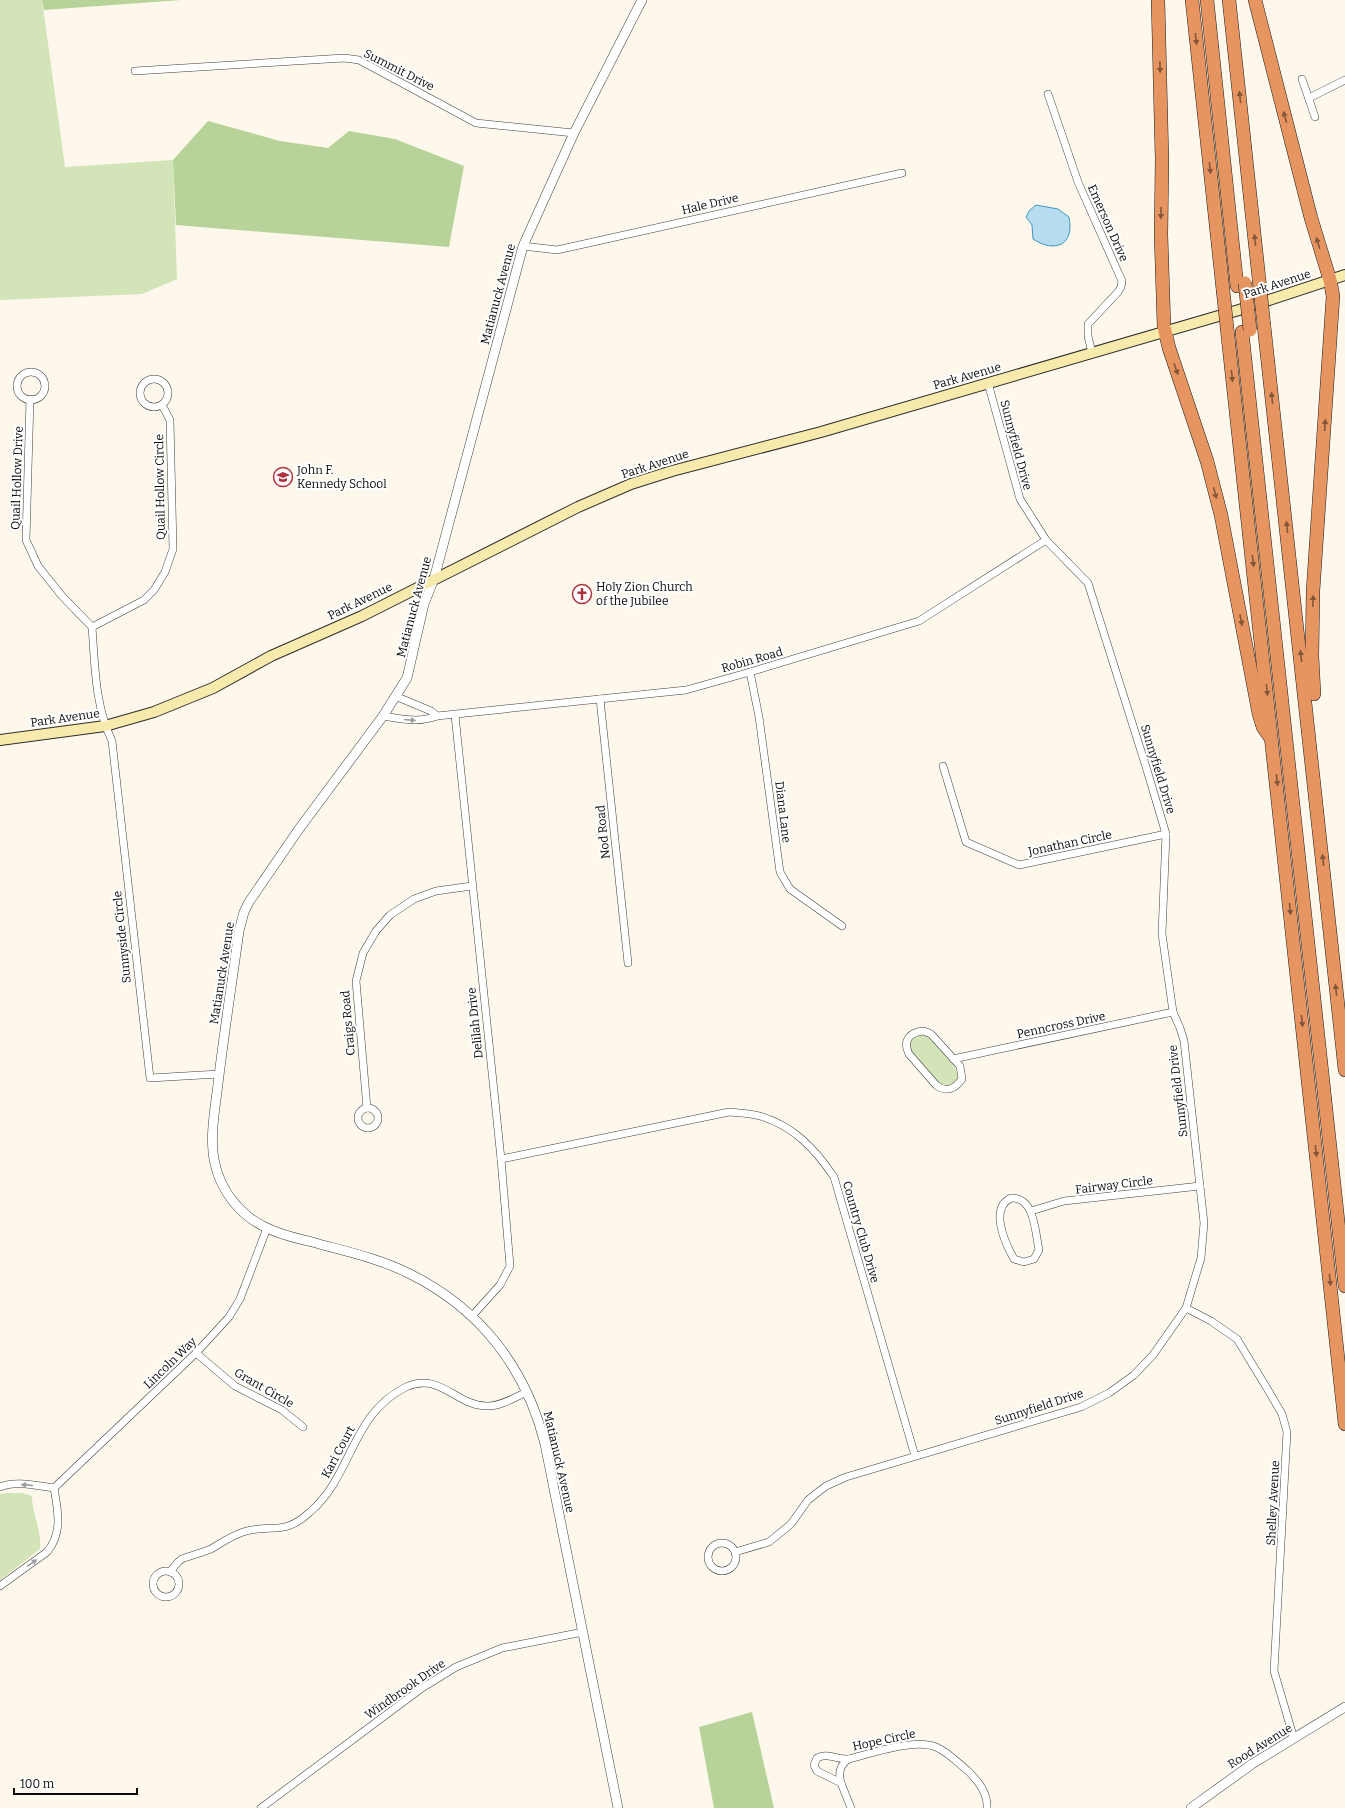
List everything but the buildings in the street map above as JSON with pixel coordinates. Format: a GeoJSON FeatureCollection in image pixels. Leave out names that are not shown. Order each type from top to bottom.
{"type":"FeatureCollection","features":[{"type":"Feature","properties":{"kind":"highway"},"geometry":{"type":"LineString","coordinates":[[1158,0],[1162,160],[1161,235],[1163,312],[1165,331],[1215,490],[1226,538],[1259,714],[1263,727],[1272,741]]}},
{"type":"Feature","properties":{"kind":"highway"},"geometry":{"type":"LineString","coordinates":[[1192,0],[1345,1424]]}},
{"type":"Feature","properties":{"kind":"highway"},"geometry":{"type":"LineString","coordinates":[[1207,0],[1241,284]]}},
{"type":"Feature","properties":{"kind":"highway"},"geometry":{"type":"LineString","coordinates":[[1214,0],[1241,284],[1345,1286]]}},
{"type":"Feature","properties":{"kind":"highway"},"geometry":{"type":"LineString","coordinates":[[1230,0],[1345,1070]]}},
{"type":"Feature","properties":{"kind":"highway"},"geometry":{"type":"LineString","coordinates":[[1256,0],[1312,218],[1330,280],[1333,300],[1313,598],[1312,656],[1315,707],[1310,737]]}},
{"type":"Feature","properties":{"kind":"highway"},"geometry":{"type":"LineString","coordinates":[[1246,331],[1345,1212]]}},
{"type":"Feature","properties":{"kind":"main road","name":"Park Avenue"},"geometry":{"type":"LineString","coordinates":[[0,740],[105,726],[154,712],[213,688],[271,656],[350,622],[578,507],[631,484],[672,471],[821,432],[1092,353],[1252,306],[1345,275]]}},
{"type":"Feature","properties":{"kind":"street","name":"Matianuck Avenue"},"geometry":{"type":"LineString","coordinates":[[618,1808],[540,1423],[527,1392],[505,1355],[472,1316],[438,1290],[402,1270],[375,1260],[287,1236],[267,1228],[251,1218],[237,1206],[223,1186],[216,1170],[212,1139],[219,1074],[239,931],[244,912],[299,829],[382,716],[407,678],[424,604],[434,579],[522,246],[574,133],[642,0]]}},
{"type":"Feature","properties":{"kind":"street","name":"Summit Drive"},"geometry":{"type":"LineString","coordinates":[[135,71],[344,58],[359,60],[476,123],[574,133]]}},
{"type":"Feature","properties":{"kind":"street"},"geometry":{"type":"LineString","coordinates":[[1302,79],[1315,117]]}},
{"type":"Feature","properties":{"kind":"street"},"geometry":{"type":"LineString","coordinates":[[1309,98],[1345,80]]}},
{"type":"Feature","properties":{"kind":"street","name":"Emerson Drive"},"geometry":{"type":"LineString","coordinates":[[1048,94],[1075,175],[1122,281],[1122,287],[1088,324],[1088,336],[1092,353]]}},
{"type":"Feature","properties":{"kind":"street","name":"Hale Drive"},"geometry":{"type":"LineString","coordinates":[[522,246],[557,250],[902,173]]}},
{"type":"Feature","properties":{"kind":"street","name":"Sunnyfield Drive"},"geometry":{"type":"LineString","coordinates":[[735,1552],[769,1542],[791,1524],[808,1500],[826,1486],[846,1476],[1081,1407],[1110,1393],[1134,1375],[1153,1355],[1186,1308],[1200,1258],[1204,1223],[1184,1042],[1173,1012],[1162,934],[1166,834],[1088,583],[1046,540],[1020,499],[988,383]]}},
{"type":"Feature","properties":{"kind":"street","name":"Quail Hollow Drive"},"geometry":{"type":"LineString","coordinates":[[30,399],[26,540],[38,566],[62,596],[92,627]]}},
{"type":"Feature","properties":{"kind":"street","name":"Quail Hollow Circle"},"geometry":{"type":"LineString","coordinates":[[92,627],[144,600],[154,590],[165,572],[172,549],[170,420],[162,405]]}},
{"type":"Feature","properties":{"kind":"street","name":"Robin Road"},"geometry":{"type":"LineString","coordinates":[[382,716],[414,721],[437,716],[686,690],[919,621],[1046,540]]}},
{"type":"Feature","properties":{"kind":"street"},"geometry":{"type":"LineString","coordinates":[[92,627],[96,683],[105,726]]}},
{"type":"Feature","properties":{"kind":"street","name":"Diana Lane"},"geometry":{"type":"LineString","coordinates":[[750,672],[759,717],[780,872],[790,889],[842,926]]}},
{"type":"Feature","properties":{"kind":"street"},"geometry":{"type":"LineString","coordinates":[[395,696],[432,711],[437,716]]}},
{"type":"Feature","properties":{"kind":"street","name":"Nod Road"},"geometry":{"type":"LineString","coordinates":[[600,699],[628,963]]}},
{"type":"Feature","properties":{"kind":"street","name":"Delilah Drive"},"geometry":{"type":"LineString","coordinates":[[454,715],[501,1159],[510,1266],[500,1285],[472,1316]]}},
{"type":"Feature","properties":{"kind":"street","name":"Sunnyside Circle"},"geometry":{"type":"LineString","coordinates":[[105,726],[112,741],[150,1078],[219,1074]]}},
{"type":"Feature","properties":{"kind":"street","name":"Jonathan Circle"},"geometry":{"type":"LineString","coordinates":[[943,766],[966,842],[1019,865],[1166,834]]}},
{"type":"Feature","properties":{"kind":"street","name":"Craigs Road"},"geometry":{"type":"LineString","coordinates":[[367,1108],[357,1016],[356,981],[364,953],[376,931],[390,916],[414,899],[436,891],[472,886]]}},
{"type":"Feature","properties":{"kind":"street","name":"Penncross Drive"},"geometry":{"type":"LineString","coordinates":[[953,1059],[1173,1012]]}},
{"type":"Feature","properties":{"kind":"street"},"geometry":{"type":"LineString","coordinates":[[924,1031],[931,1034],[953,1059],[960,1066],[962,1079],[954,1088],[941,1089],[936,1086],[909,1054],[906,1049],[906,1039],[910,1034],[924,1031]]}},
{"type":"Feature","properties":{"kind":"street","name":"Country Club Drive"},"geometry":{"type":"LineString","coordinates":[[501,1159],[729,1112],[759,1115],[784,1125],[807,1142],[820,1157],[834,1178],[915,1456]]}},
{"type":"Feature","properties":{"kind":"street","name":"Fairway Circle"},"geometry":{"type":"LineString","coordinates":[[1031,1211],[1064,1202],[1200,1186]]}},
{"type":"Feature","properties":{"kind":"street"},"geometry":{"type":"LineString","coordinates":[[1016,1198],[1026,1203],[1031,1211],[1039,1250],[1034,1259],[1019,1262],[1014,1259],[1010,1253],[1001,1224],[1000,1211],[1006,1200],[1016,1198]]}},
{"type":"Feature","properties":{"kind":"street","name":"Lincoln Way"},"geometry":{"type":"LineString","coordinates":[[54,1488],[196,1353],[218,1330],[235,1308],[267,1228]]}},
{"type":"Feature","properties":{"kind":"street","name":"Shelley Avenue"},"geometry":{"type":"LineString","coordinates":[[1186,1308],[1216,1324],[1237,1339],[1282,1414],[1287,1432],[1274,1671],[1294,1739]]}},
{"type":"Feature","properties":{"kind":"street","name":"Grant Circle"},"geometry":{"type":"LineString","coordinates":[[196,1353],[228,1381],[240,1389],[282,1410],[303,1427]]}},
{"type":"Feature","properties":{"kind":"street","name":"Kari Court"},"geometry":{"type":"LineString","coordinates":[[170,1572],[182,1559],[211,1548],[237,1534],[251,1530],[288,1527],[305,1517],[322,1501],[331,1488],[372,1413],[384,1401],[406,1387],[420,1383],[434,1384],[471,1403],[484,1406],[499,1405],[527,1392]]}},
{"type":"Feature","properties":{"kind":"street"},"geometry":{"type":"LineString","coordinates":[[0,1487],[11,1484],[27,1484],[54,1488],[59,1526],[57,1536],[52,1547],[0,1586]]}},
{"type":"Feature","properties":{"kind":"street"},"geometry":{"type":"LineString","coordinates":[[721,1543],[730,1545],[735,1552],[736,1561],[731,1569],[727,1571],[718,1571],[708,1562],[710,1549],[717,1544],[721,1543]]}},
{"type":"Feature","properties":{"kind":"street","name":"Windbrook Drive"},"geometry":{"type":"LineString","coordinates":[[261,1808],[422,1688],[451,1669],[502,1648],[583,1632]]}},
{"type":"Feature","properties":{"kind":"street","name":"Rood Avenue"},"geometry":{"type":"LineString","coordinates":[[1191,1808],[1252,1764],[1345,1707]]}},
{"type":"Feature","properties":{"kind":"street","name":"Hope Circle"},"geometry":{"type":"LineString","coordinates":[[841,1783],[818,1772],[815,1767],[815,1761],[823,1755],[849,1759],[911,1744],[923,1743],[930,1745],[950,1756],[974,1778],[984,1791],[987,1800],[987,1808]]}},
{"type":"Feature","properties":{"kind":"street","name":"Hope Circle"},"geometry":{"type":"LineString","coordinates":[[849,1759],[844,1763],[841,1769],[840,1778],[851,1808]]}},
{"type":"Feature","properties":{"kind":"green space"},"geometry":{"type":"Polygon","coordinates":[[[0,0],[42,0],[65,167],[173,160],[177,279],[142,294],[0,300],[0,0]]]}},
{"type":"Feature","properties":{"kind":"green space"},"geometry":{"type":"Polygon","coordinates":[[[42,0],[181,0],[44,10],[42,0]]]}},
{"type":"Feature","properties":{"kind":"green space"},"geometry":{"type":"Polygon","coordinates":[[[208,121],[280,141],[328,148],[349,131],[395,139],[464,166],[449,247],[176,225],[173,160],[208,121]]]}},
{"type":"Feature","properties":{"kind":"green space"},"geometry":{"type":"Polygon","coordinates":[[[921,1034],[932,1040],[955,1067],[958,1079],[953,1084],[946,1086],[939,1083],[911,1051],[909,1044],[912,1038],[921,1034]]]}},
{"type":"Feature","properties":{"kind":"green space"},"geometry":{"type":"Polygon","coordinates":[[[22,1493],[32,1496],[32,1503],[40,1535],[40,1549],[0,1580],[0,1494],[22,1493]]]}},
{"type":"Feature","properties":{"kind":"green space"},"geometry":{"type":"Polygon","coordinates":[[[752,1712],[774,1808],[714,1808],[699,1727],[752,1712]]]}},
{"type":"Feature","properties":{"kind":"water"},"geometry":{"type":"Polygon","coordinates":[[[1036,205],[1058,209],[1069,217],[1069,235],[1061,244],[1048,246],[1033,239],[1032,225],[1026,217],[1029,211],[1036,205]]]}},
{"type":"Feature","properties":{"kind":"place","name":"John F. Kennedy School"},"geometry":{"type":"Point","coordinates":[283,477]}},
{"type":"Feature","properties":{"kind":"place","name":"Holy Zion Church of the Jubilee"},"geometry":{"type":"Point","coordinates":[582,594]}}]}
